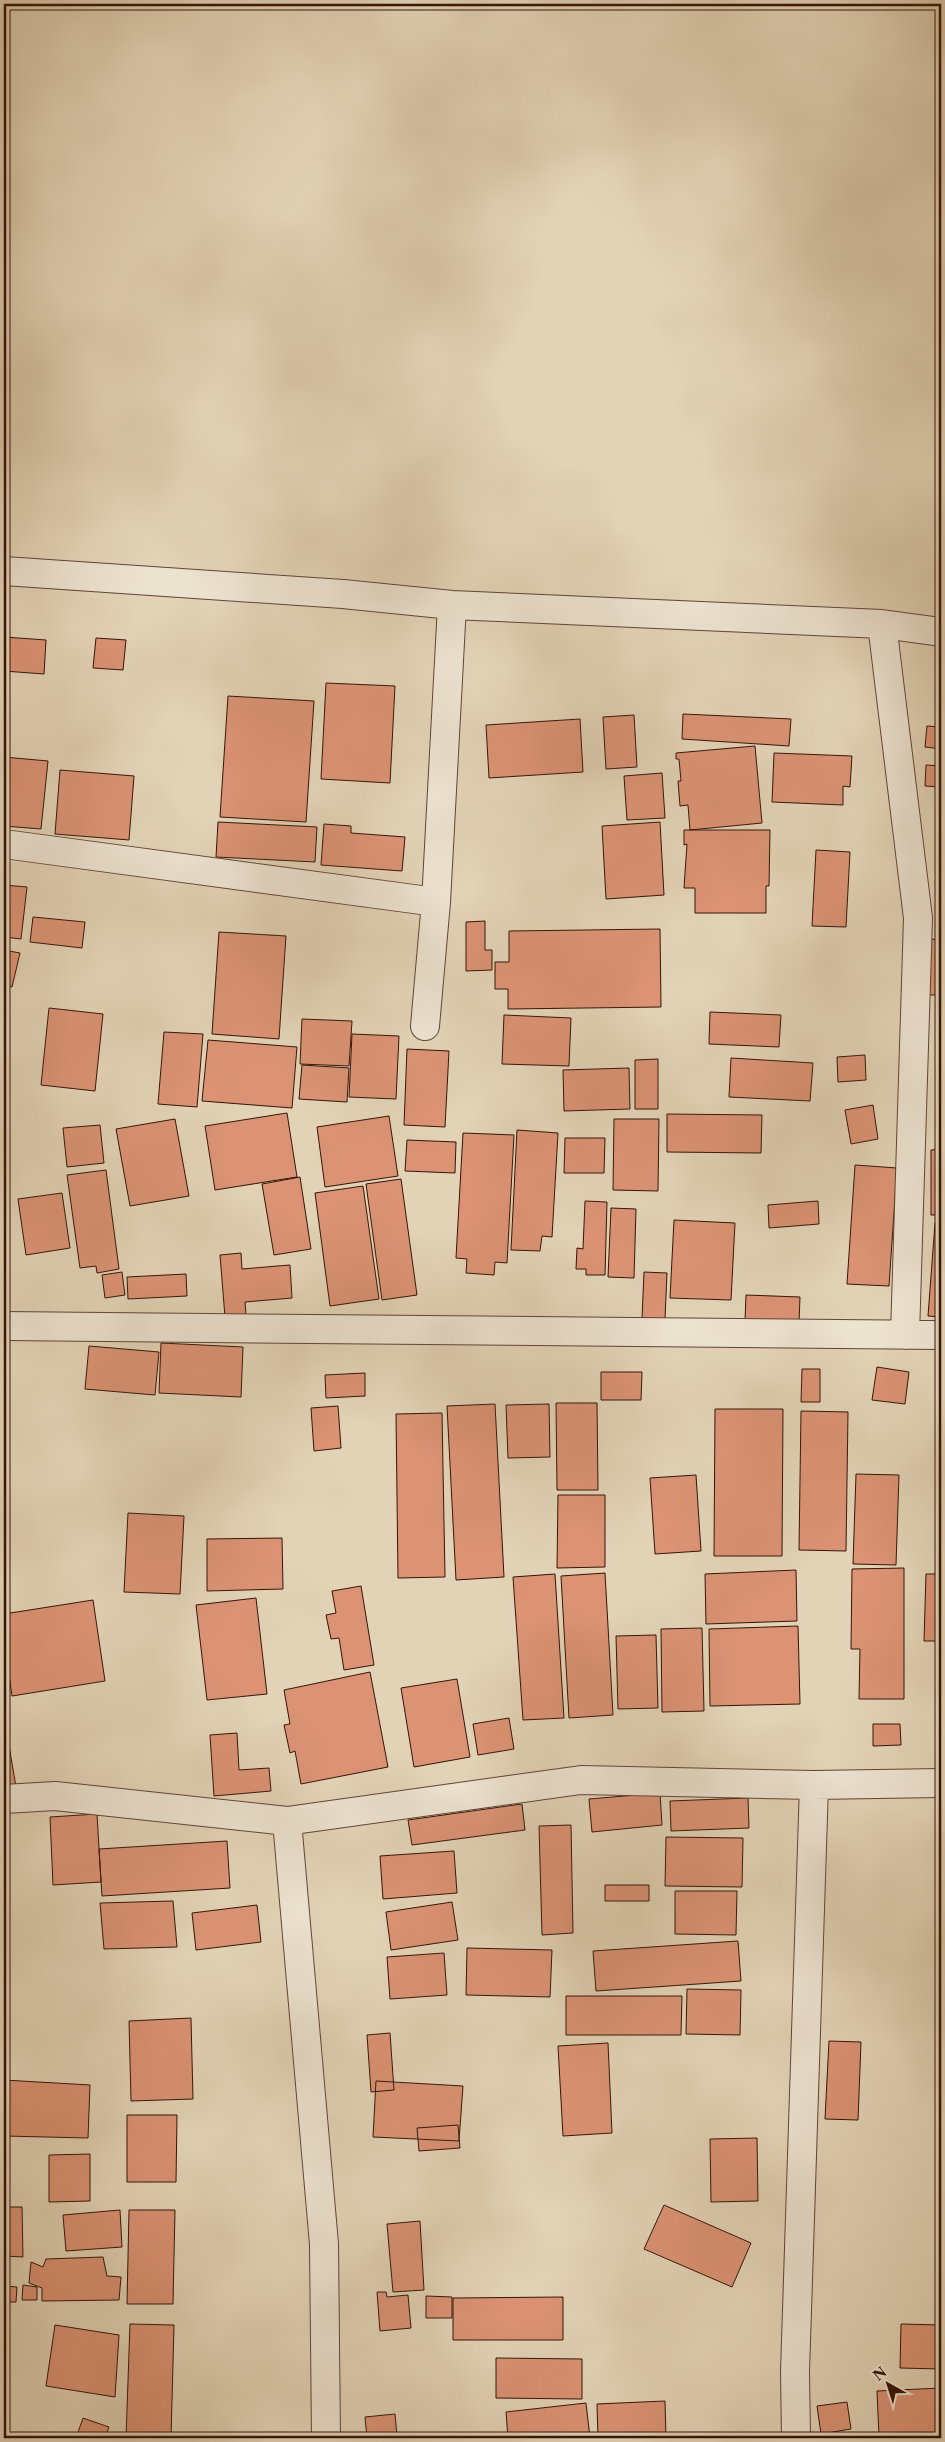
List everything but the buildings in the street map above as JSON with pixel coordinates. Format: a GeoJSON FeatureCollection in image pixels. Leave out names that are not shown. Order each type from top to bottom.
{"type":"FeatureCollection","features":[{"type":"Feature","properties":{"kind":"street"},"geometry":{"type":"LineString","coordinates":[[4,571],[343,594],[452,606],[882,624],[941,632]]}},
{"type":"Feature","properties":{"kind":"street"},"geometry":{"type":"LineString","coordinates":[[425,1026],[436,902],[452,606]]}},
{"type":"Feature","properties":{"kind":"street"},"geometry":{"type":"LineString","coordinates":[[882,624],[918,918],[905,1335]]}},
{"type":"Feature","properties":{"kind":"street"},"geometry":{"type":"LineString","coordinates":[[4,844],[436,902]]}},
{"type":"Feature","properties":{"kind":"street"},"geometry":{"type":"LineString","coordinates":[[4,1326],[941,1334]]}},
{"type":"Feature","properties":{"kind":"street"},"geometry":{"type":"LineString","coordinates":[[4,1799],[55,1796],[287,1821],[581,1780],[814,1785],[941,1783]]}},
{"type":"Feature","properties":{"kind":"street"},"geometry":{"type":"LineString","coordinates":[[796,2438],[795,2372],[814,1785]]}},
{"type":"Feature","properties":{"kind":"street"},"geometry":{"type":"LineString","coordinates":[[287,1821],[324,2244],[326,2438]]}}]}
